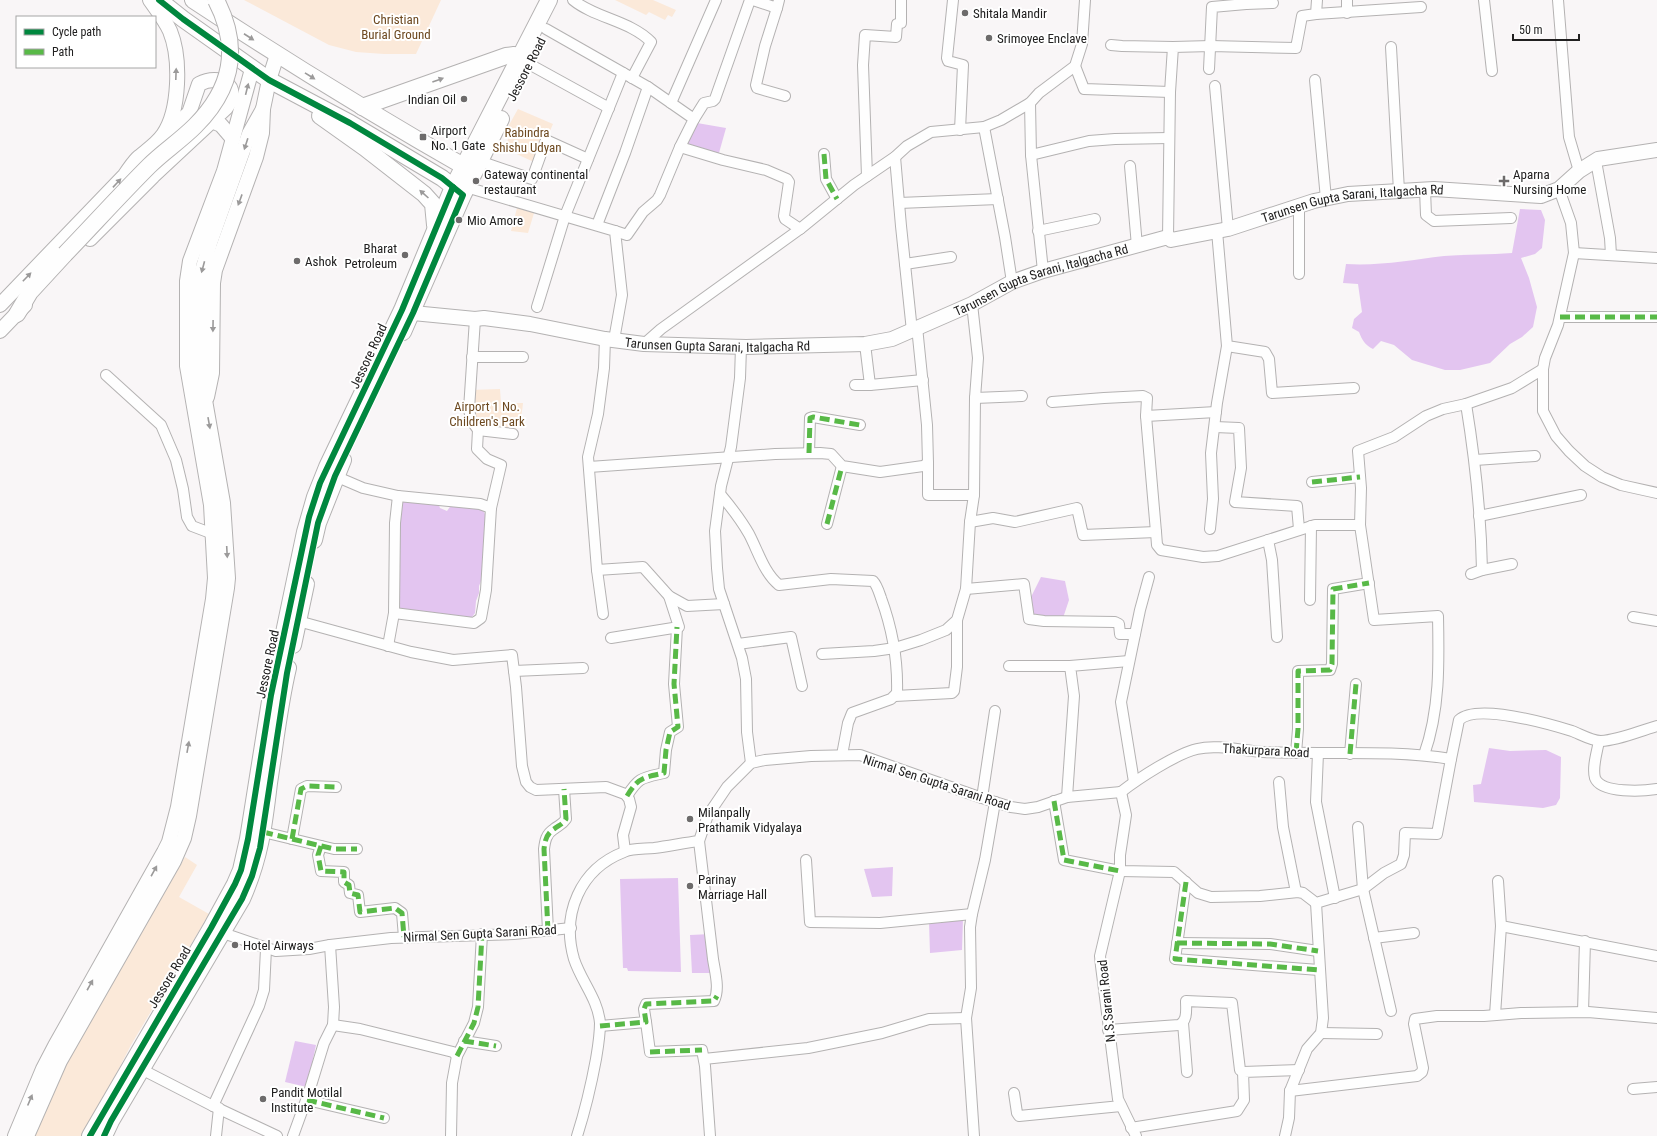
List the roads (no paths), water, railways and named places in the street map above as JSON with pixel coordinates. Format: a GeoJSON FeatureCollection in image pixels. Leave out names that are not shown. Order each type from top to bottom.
{"type":"FeatureCollection","features":[{"type":"Feature","properties":{"kind":"main road"},"geometry":{"type":"LineString","coordinates":[[159,0],[269,80],[302,96],[384,143],[460,190]]}},
{"type":"Feature","properties":{"kind":"main road"},"geometry":{"type":"LineString","coordinates":[[193,0],[277,55],[362,107],[472,166]]}},
{"type":"Feature","properties":{"kind":"main road"},"geometry":{"type":"LineString","coordinates":[[17,314],[30,292],[65,254],[150,165],[194,127],[216,101],[226,80],[230,49],[225,21],[216,0]]}},
{"type":"Feature","properties":{"kind":"main road","name":"Jessore Road"},"geometry":{"type":"LineString","coordinates":[[524,61],[549,0]]}},
{"type":"Feature","properties":{"kind":"main road","name":"Jessore Road"},"geometry":{"type":"LineString","coordinates":[[104,1136],[216,931],[235,884],[244,856],[271,695],[305,532],[315,497],[327,467],[402,310],[436,229],[460,190],[472,166],[492,113],[546,28],[560,0]]}},
{"type":"Feature","properties":{"kind":"main road"},"geometry":{"type":"LineString","coordinates":[[362,107],[506,56],[514,56],[524,61]]}},
{"type":"Feature","properties":{"kind":"main road"},"geometry":{"type":"LineString","coordinates":[[302,96],[307,104],[319,116],[365,148],[424,194],[430,200],[434,209],[436,229]]}},
{"type":"Feature","properties":{"kind":"main road","name":"Jessore Road"},"geometry":{"type":"LineString","coordinates":[[90,1136],[216,931],[242,899],[252,876],[263,832],[285,680],[318,523],[335,476],[413,313],[460,190]]}},
{"type":"Feature","properties":{"kind":"street"},"geometry":{"type":"LineString","coordinates":[[150,0],[170,30],[177,68],[172,116],[163,136]]}},
{"type":"Feature","properties":{"kind":"street"},"geometry":{"type":"LineString","coordinates":[[537,307],[565,216],[609,108],[651,42],[632,29],[603,15],[588,10],[573,0]]}},
{"type":"Feature","properties":{"kind":"street"},"geometry":{"type":"LineString","coordinates":[[672,103],[716,0]]}},
{"type":"Feature","properties":{"kind":"street"},"geometry":{"type":"LineString","coordinates":[[460,190],[565,216],[627,235],[643,212],[657,200],[680,146],[702,105],[704,103],[711,103],[714,99],[751,0],[778,4],[764,46],[756,85],[757,88],[785,96]]}},
{"type":"Feature","properties":{"kind":"street"},"geometry":{"type":"LineString","coordinates":[[867,176],[863,65],[865,35],[896,37],[897,24],[901,23],[901,0]]}},
{"type":"Feature","properties":{"kind":"street"},"geometry":{"type":"LineString","coordinates":[[953,0],[947,58],[948,61],[963,65],[960,130]]}},
{"type":"Feature","properties":{"kind":"street"},"geometry":{"type":"LineString","coordinates":[[644,344],[661,329],[800,229],[837,198],[895,157],[907,146],[931,132],[984,127],[1001,120],[1030,103],[1039,93],[1075,66],[1082,44],[1085,0]]}},
{"type":"Feature","properties":{"kind":"street"},"geometry":{"type":"LineString","coordinates":[[1316,14],[1317,0]]}},
{"type":"Feature","properties":{"kind":"street"},"geometry":{"type":"LineString","coordinates":[[1347,0],[1347,12]]}},
{"type":"Feature","properties":{"kind":"street"},"geometry":{"type":"LineString","coordinates":[[1484,0],[1492,71]]}},
{"type":"Feature","properties":{"kind":"street"},"geometry":{"type":"LineString","coordinates":[[1558,0],[1569,137],[1579,171]]}},
{"type":"Feature","properties":{"kind":"street"},"geometry":{"type":"LineString","coordinates":[[1209,69],[1212,7],[1246,2],[1273,3]]}},
{"type":"Feature","properties":{"kind":"street"},"geometry":{"type":"LineString","coordinates":[[1112,44],[1122,46],[1296,48],[1302,16],[1421,7]]}},
{"type":"Feature","properties":{"kind":"street"},"geometry":{"type":"LineString","coordinates":[[546,28],[648,87],[694,119]]}},
{"type":"Feature","properties":{"kind":"street"},"geometry":{"type":"LineString","coordinates":[[1168,237],[1170,92],[1173,47]]}},
{"type":"Feature","properties":{"kind":"street"},"geometry":{"type":"LineString","coordinates":[[1391,47],[1399,191]]}},
{"type":"Feature","properties":{"kind":"street"},"geometry":{"type":"LineString","coordinates":[[27,1136],[60,1061],[174,861],[182,843],[188,822],[227,588],[223,503],[205,405],[198,354],[202,269],[249,134],[263,109],[269,80],[277,55]]}},
{"type":"Feature","properties":{"kind":"street"},"geometry":{"type":"LineString","coordinates":[[524,61],[609,108]]}},
{"type":"Feature","properties":{"kind":"street"},"geometry":{"type":"LineString","coordinates":[[1075,66],[1084,89],[1170,92]]}},
{"type":"Feature","properties":{"kind":"street"},"geometry":{"type":"LineString","coordinates":[[15,1136],[43,1069],[55,1046],[169,842],[179,799],[213,599],[215,578],[209,495],[187,366],[187,281],[190,261],[224,171],[252,69]]}},
{"type":"Feature","properties":{"kind":"street"},"geometry":{"type":"LineString","coordinates":[[0,305],[125,175],[137,159],[189,113],[199,84],[217,78],[228,86],[232,96],[226,108],[153,176],[0,331]]}},
{"type":"Feature","properties":{"kind":"street"},"geometry":{"type":"LineString","coordinates":[[1315,80],[1326,199]]}},
{"type":"Feature","properties":{"kind":"street"},"geometry":{"type":"LineString","coordinates":[[1210,529],[1213,499],[1211,453],[1227,346],[1223,230],[1215,86]]}},
{"type":"Feature","properties":{"kind":"street"},"geometry":{"type":"LineString","coordinates":[[597,225],[648,87]]}},
{"type":"Feature","properties":{"kind":"street"},"geometry":{"type":"LineString","coordinates":[[1030,103],[1031,155],[1043,271]]}},
{"type":"Feature","properties":{"kind":"street"},"geometry":{"type":"LineString","coordinates":[[212,121],[221,125],[233,139]]}},
{"type":"Feature","properties":{"kind":"street"},"geometry":{"type":"LineString","coordinates":[[984,127],[1012,282]]}},
{"type":"Feature","properties":{"kind":"street"},"geometry":{"type":"LineString","coordinates":[[1031,155],[1089,141],[1170,138]]}},
{"type":"Feature","properties":{"kind":"street"},"geometry":{"type":"LineString","coordinates":[[472,166],[532,178],[546,140],[588,159]]}},
{"type":"Feature","properties":{"kind":"street"},"geometry":{"type":"LineString","coordinates":[[680,146],[723,160],[766,170],[787,179],[789,182],[784,216],[785,219],[800,229]]}},
{"type":"Feature","properties":{"kind":"street","name":"Tarunsen Gupta Sarani, Italgacha Rd"},"geometry":{"type":"LineString","coordinates":[[413,313],[475,319],[484,318],[530,324],[644,344],[741,347],[865,344],[892,339],[972,304],[1012,282],[1043,271],[1168,237],[1172,240],[1223,230],[1299,206],[1348,194],[1425,190],[1473,191],[1514,196],[1541,196],[1560,189],[1579,171],[1598,159],[1657,150]]}},
{"type":"Feature","properties":{"kind":"street"},"geometry":{"type":"LineString","coordinates":[[824,154],[826,179],[837,198]]}},
{"type":"Feature","properties":{"kind":"street"},"geometry":{"type":"LineString","coordinates":[[895,157],[905,264],[923,380],[927,425],[928,494],[974,495]]}},
{"type":"Feature","properties":{"kind":"street"},"geometry":{"type":"LineString","coordinates":[[1596,161],[1610,238],[1611,255]]}},
{"type":"Feature","properties":{"kind":"street"},"geometry":{"type":"LineString","coordinates":[[1130,166],[1137,246]]}},
{"type":"Feature","properties":{"kind":"street"},"geometry":{"type":"LineString","coordinates":[[1560,189],[1571,223],[1574,253],[1560,317],[1545,358],[1543,369],[1543,411],[1556,436],[1585,466],[1602,477],[1621,484],[1657,493]]}},
{"type":"Feature","properties":{"kind":"street"},"geometry":{"type":"LineString","coordinates":[[1425,190],[1426,215],[1434,221],[1511,218]]}},
{"type":"Feature","properties":{"kind":"street"},"geometry":{"type":"LineString","coordinates":[[899,203],[998,199]]}},
{"type":"Feature","properties":{"kind":"street"},"geometry":{"type":"LineString","coordinates":[[1299,206],[1300,274]]}},
{"type":"Feature","properties":{"kind":"street"},"geometry":{"type":"LineString","coordinates":[[1038,231],[1095,219]]}},
{"type":"Feature","properties":{"kind":"street"},"geometry":{"type":"LineString","coordinates":[[603,614],[597,570],[588,457],[598,414],[604,368],[610,339],[622,295],[615,231]]}},
{"type":"Feature","properties":{"kind":"street"},"geometry":{"type":"LineString","coordinates":[[1574,253],[1657,258]]}},
{"type":"Feature","properties":{"kind":"street"},"geometry":{"type":"LineString","coordinates":[[905,264],[951,257]]}},
{"type":"Feature","properties":{"kind":"street"},"geometry":{"type":"LineString","coordinates":[[842,755],[848,723],[852,713],[895,696],[952,693],[954,691],[957,620],[966,588],[970,522],[974,495],[975,398],[978,358],[972,304]]}},
{"type":"Feature","properties":{"kind":"street"},"geometry":{"type":"LineString","coordinates":[[1560,317],[1657,316]]}},
{"type":"Feature","properties":{"kind":"street"},"geometry":{"type":"LineString","coordinates":[[394,614],[474,623],[481,618],[486,590],[491,508],[501,465],[487,459],[477,449],[478,430],[471,420],[469,410],[475,319]]}},
{"type":"Feature","properties":{"kind":"street"},"geometry":{"type":"LineString","coordinates":[[865,344],[870,385]]}},
{"type":"Feature","properties":{"kind":"street"},"geometry":{"type":"LineString","coordinates":[[1227,346],[1265,352],[1269,359],[1272,393],[1354,388]]}},
{"type":"Feature","properties":{"kind":"street"},"geometry":{"type":"LineString","coordinates":[[710,1136],[704,1058],[702,1050],[650,1052],[644,1008],[646,1004],[714,1001],[717,996],[716,974],[699,841],[708,815],[712,809],[727,787],[751,763],[747,732],[746,679],[738,644],[734,637],[719,589],[716,531],[720,494],[731,447],[739,384],[741,347]]}},
{"type":"Feature","properties":{"kind":"street"},"geometry":{"type":"LineString","coordinates":[[472,357],[523,357]]}},
{"type":"Feature","properties":{"kind":"street"},"geometry":{"type":"LineString","coordinates":[[1424,755],[1430,736],[1437,697],[1438,616],[1374,620],[1360,525],[1360,478],[1358,451],[1394,436],[1426,416],[1443,409],[1466,404],[1512,388],[1543,369]]}},
{"type":"Feature","properties":{"kind":"street"},"geometry":{"type":"LineString","coordinates":[[106,375],[161,425],[176,460],[183,489],[187,517],[192,526],[213,534]]}},
{"type":"Feature","properties":{"kind":"street"},"geometry":{"type":"LineString","coordinates":[[855,385],[923,380]]}},
{"type":"Feature","properties":{"kind":"street"},"geometry":{"type":"LineString","coordinates":[[975,398],[1022,396]]}},
{"type":"Feature","properties":{"kind":"street"},"geometry":{"type":"LineString","coordinates":[[1052,402],[1143,396],[1147,398],[1146,416],[1156,532],[1158,545],[1161,550],[1203,557],[1230,553],[1311,526],[1360,525]]}},
{"type":"Feature","properties":{"kind":"street"},"geometry":{"type":"LineString","coordinates":[[1466,404],[1475,460],[1482,570]]}},
{"type":"Feature","properties":{"kind":"street"},"geometry":{"type":"LineString","coordinates":[[1146,416],[1216,412]]}},
{"type":"Feature","properties":{"kind":"street"},"geometry":{"type":"LineString","coordinates":[[809,453],[810,418],[813,417],[860,425]]}},
{"type":"Feature","properties":{"kind":"street"},"geometry":{"type":"LineString","coordinates":[[1215,427],[1239,428],[1241,468],[1235,502],[1297,506],[1299,529]]}},
{"type":"Feature","properties":{"kind":"street"},"geometry":{"type":"LineString","coordinates":[[478,430],[513,434]]}},
{"type":"Feature","properties":{"kind":"street"},"geometry":{"type":"LineString","coordinates":[[589,467],[809,453],[831,454],[842,466],[880,472],[923,466],[928,463]]}},
{"type":"Feature","properties":{"kind":"street"},"geometry":{"type":"LineString","coordinates":[[1475,460],[1535,456]]}},
{"type":"Feature","properties":{"kind":"street"},"geometry":{"type":"LineString","coordinates":[[827,524],[842,466]]}},
{"type":"Feature","properties":{"kind":"street"},"geometry":{"type":"LineString","coordinates":[[335,476],[363,488],[398,496],[480,504],[491,508]]}},
{"type":"Feature","properties":{"kind":"street"},"geometry":{"type":"LineString","coordinates":[[1312,482],[1360,478]]}},
{"type":"Feature","properties":{"kind":"street"},"geometry":{"type":"LineString","coordinates":[[720,494],[735,512],[749,534],[771,578],[779,585],[831,579],[873,581],[888,616],[895,648],[898,689],[895,696]]}},
{"type":"Feature","properties":{"kind":"street"},"geometry":{"type":"LineString","coordinates":[[1479,516],[1581,495]]}},
{"type":"Feature","properties":{"kind":"street"},"geometry":{"type":"LineString","coordinates":[[388,646],[394,614],[395,523],[398,496]]}},
{"type":"Feature","properties":{"kind":"street"},"geometry":{"type":"LineString","coordinates":[[970,522],[993,518],[1015,522],[1077,508],[1083,535],[1156,532]]}},
{"type":"Feature","properties":{"kind":"street"},"geometry":{"type":"LineString","coordinates":[[1310,600],[1311,526]]}},
{"type":"Feature","properties":{"kind":"street"},"geometry":{"type":"LineString","coordinates":[[1268,540],[1272,560],[1277,637]]}},
{"type":"Feature","properties":{"kind":"street"},"geometry":{"type":"LineString","coordinates":[[1471,574],[1482,570],[1512,564]]}},
{"type":"Feature","properties":{"kind":"street"},"geometry":{"type":"LineString","coordinates":[[597,570],[643,568],[669,596],[688,606],[724,604]]}},
{"type":"Feature","properties":{"kind":"street"},"geometry":{"type":"LineString","coordinates":[[1134,782],[1121,702],[1135,634],[1149,578]]}},
{"type":"Feature","properties":{"kind":"street"},"geometry":{"type":"LineString","coordinates":[[1296,753],[1298,729],[1298,671],[1330,670],[1332,664],[1333,589],[1369,583]]}},
{"type":"Feature","properties":{"kind":"street"},"geometry":{"type":"LineString","coordinates":[[966,588],[1024,584],[1029,619],[1044,621],[1115,622],[1119,624],[1120,634],[1135,634]]}},
{"type":"Feature","properties":{"kind":"street"},"geometry":{"type":"LineString","coordinates":[[627,796],[636,783],[642,779],[664,773],[670,732],[678,727],[674,684],[677,627],[679,627],[669,596]]}},
{"type":"Feature","properties":{"kind":"street"},"geometry":{"type":"LineString","coordinates":[[1633,617],[1657,621]]}},
{"type":"Feature","properties":{"kind":"street"},"geometry":{"type":"LineString","coordinates":[[822,654],[874,651],[895,648],[946,630],[957,620]]}},
{"type":"Feature","properties":{"kind":"street"},"geometry":{"type":"LineString","coordinates":[[298,621],[411,652],[453,660],[512,655],[522,766],[526,782],[530,787],[536,790],[606,787],[625,794],[630,799],[631,807],[623,835],[625,851]]}},
{"type":"Feature","properties":{"kind":"street"},"geometry":{"type":"LineString","coordinates":[[611,638],[677,627]]}},
{"type":"Feature","properties":{"kind":"street"},"geometry":{"type":"LineString","coordinates":[[738,644],[791,637],[802,686]]}},
{"type":"Feature","properties":{"kind":"street"},"geometry":{"type":"LineString","coordinates":[[1009,666],[1070,666],[1129,662]]}},
{"type":"Feature","properties":{"kind":"street"},"geometry":{"type":"LineString","coordinates":[[1067,797],[1074,696],[1070,666]]}},
{"type":"Feature","properties":{"kind":"street"},"geometry":{"type":"LineString","coordinates":[[514,671],[583,668]]}},
{"type":"Feature","properties":{"kind":"street"},"geometry":{"type":"LineString","coordinates":[[1350,754],[1356,684]]}},
{"type":"Feature","properties":{"kind":"street"},"geometry":{"type":"LineString","coordinates":[[982,798],[995,711]]}},
{"type":"Feature","properties":{"kind":"street"},"geometry":{"type":"LineString","coordinates":[[1316,903],[1363,889],[1384,873],[1401,864],[1404,855],[1405,833],[1437,834],[1459,720],[1464,716],[1474,714],[1493,714],[1538,721],[1599,741],[1616,738],[1657,726]]}},
{"type":"Feature","properties":{"kind":"street"},"geometry":{"type":"LineString","coordinates":[[1599,741],[1594,767],[1596,779],[1601,784],[1610,789],[1646,791],[1657,789]]}},
{"type":"Feature","properties":{"kind":"street","name":"Thakurpara Road"},"geometry":{"type":"LineString","coordinates":[[1121,792],[1134,782],[1170,760],[1197,749],[1220,748],[1263,752],[1424,755],[1451,759]]}},
{"type":"Feature","properties":{"kind":"street"},"geometry":{"type":"LineString","coordinates":[[1318,753],[1316,802],[1335,898]]}},
{"type":"Feature","properties":{"kind":"street","name":"Nirmal Sen Gupta Sarani Road"},"geometry":{"type":"LineString","coordinates":[[751,763],[765,760],[860,755],[982,798],[1011,807],[1025,809],[1038,807],[1067,797],[1121,792]]}},
{"type":"Feature","properties":{"kind":"street"},"geometry":{"type":"LineString","coordinates":[[1279,782],[1283,827],[1296,892]]}},
{"type":"Feature","properties":{"kind":"street"},"geometry":{"type":"LineString","coordinates":[[292,839],[301,789],[307,786],[336,787]]}},
{"type":"Feature","properties":{"kind":"street"},"geometry":{"type":"LineString","coordinates":[[548,930],[544,849],[546,836],[554,828],[562,825],[566,819],[564,789]]}},
{"type":"Feature","properties":{"kind":"street","name":"N.S.Sarani Road"},"geometry":{"type":"LineString","coordinates":[[1121,792],[1126,815],[1120,855],[1120,871],[1100,956],[1108,1030],[1118,1099],[1134,1132]]}},
{"type":"Feature","properties":{"kind":"street"},"geometry":{"type":"LineString","coordinates":[[1054,801],[1064,860],[1120,871],[1174,872],[1198,893],[1211,897],[1260,896],[1296,892],[1303,893],[1316,903]]}},
{"type":"Feature","properties":{"kind":"street"},"geometry":{"type":"LineString","coordinates":[[974,1136],[966,1018],[971,988],[972,914],[985,860],[995,802]]}},
{"type":"Feature","properties":{"kind":"street"},"geometry":{"type":"LineString","coordinates":[[1358,827],[1363,889],[1391,1011]]}},
{"type":"Feature","properties":{"kind":"street"},"geometry":{"type":"LineString","coordinates":[[263,832],[334,849],[357,849]]}},
{"type":"Feature","properties":{"kind":"street","name":"Nirmal Sen Gupta Sarani Road"},"geometry":{"type":"LineString","coordinates":[[216,931],[266,949],[276,951],[309,949],[330,945],[404,937],[514,934],[571,928],[570,918],[577,895],[590,874],[603,862],[625,851],[699,841]]}},
{"type":"Feature","properties":{"kind":"street"},"geometry":{"type":"LineString","coordinates":[[321,846],[318,855],[321,871],[344,872],[344,882],[349,885],[350,893],[358,895],[360,912],[395,908],[402,913],[404,937]]}},
{"type":"Feature","properties":{"kind":"street"},"geometry":{"type":"LineString","coordinates":[[806,860],[810,922],[880,923],[972,914]]}},
{"type":"Feature","properties":{"kind":"street"},"geometry":{"type":"LineString","coordinates":[[1495,1015],[1501,926],[1498,881]]}},
{"type":"Feature","properties":{"kind":"street"},"geometry":{"type":"LineString","coordinates":[[1186,882],[1175,959],[1319,970]]}},
{"type":"Feature","properties":{"kind":"street"},"geometry":{"type":"LineString","coordinates":[[1285,1136],[1289,1118],[1290,1091],[1307,1050],[1320,1033],[1323,1018],[1316,903]]}},
{"type":"Feature","properties":{"kind":"street"},"geometry":{"type":"LineString","coordinates":[[1501,926],[1657,956]]}},
{"type":"Feature","properties":{"kind":"street"},"geometry":{"type":"LineString","coordinates":[[571,928],[574,959],[596,1006],[600,1026],[599,1040],[588,1100],[577,1136]]}},
{"type":"Feature","properties":{"kind":"street"},"geometry":{"type":"LineString","coordinates":[[1374,938],[1414,933]]}},
{"type":"Feature","properties":{"kind":"street"},"geometry":{"type":"LineString","coordinates":[[451,1136],[452,1083],[457,1056],[474,1023],[478,1007],[482,934]]}},
{"type":"Feature","properties":{"kind":"street"},"geometry":{"type":"LineString","coordinates":[[1583,1012],[1585,941]]}},
{"type":"Feature","properties":{"kind":"street"},"geometry":{"type":"LineString","coordinates":[[1177,943],[1270,944],[1318,951]]}},
{"type":"Feature","properties":{"kind":"street"},"geometry":{"type":"LineString","coordinates":[[293,1136],[307,1100],[324,1043],[333,1025],[334,1007],[330,945]]}},
{"type":"Feature","properties":{"kind":"street"},"geometry":{"type":"LineString","coordinates":[[216,1136],[216,1107],[259,1006],[264,990],[266,949]]}},
{"type":"Feature","properties":{"kind":"street"},"geometry":{"type":"LineString","coordinates":[[1134,1132],[1236,1111],[1244,1100],[1243,1072],[1240,1070],[1232,1003],[1186,1000],[1185,1019],[1183,1023],[1187,1072]]}},
{"type":"Feature","properties":{"kind":"street"},"geometry":{"type":"LineString","coordinates":[[1290,1091],[1417,1076],[1422,1072],[1423,1068],[1414,1024],[1415,1019],[1437,1016],[1583,1012],[1657,1018]]}},
{"type":"Feature","properties":{"kind":"street"},"geometry":{"type":"LineString","coordinates":[[704,1058],[808,1048],[882,1033],[929,1019],[966,1018]]}},
{"type":"Feature","properties":{"kind":"street"},"geometry":{"type":"LineString","coordinates":[[600,1026],[646,1022]]}},
{"type":"Feature","properties":{"kind":"street"},"geometry":{"type":"LineString","coordinates":[[1108,1030],[1179,1025],[1183,1023]]}},
{"type":"Feature","properties":{"kind":"street"},"geometry":{"type":"LineString","coordinates":[[333,1025],[360,1029],[453,1052],[457,1056]]}},
{"type":"Feature","properties":{"kind":"street"},"geometry":{"type":"LineString","coordinates":[[1320,1033],[1377,1034]]}},
{"type":"Feature","properties":{"kind":"street"},"geometry":{"type":"LineString","coordinates":[[464,1041],[496,1046]]}},
{"type":"Feature","properties":{"kind":"street"},"geometry":{"type":"LineString","coordinates":[[141,1069],[277,1136]]}},
{"type":"Feature","properties":{"kind":"street"},"geometry":{"type":"LineString","coordinates":[[1243,1072],[1299,1070]]}},
{"type":"Feature","properties":{"kind":"street"},"geometry":{"type":"LineString","coordinates":[[1632,1088],[1657,1087]]}},
{"type":"Feature","properties":{"kind":"street"},"geometry":{"type":"LineString","coordinates":[[1014,1093],[1017,1113],[1019,1116],[1121,1106]]}},
{"type":"Feature","properties":{"kind":"street"},"geometry":{"type":"LineString","coordinates":[[307,1100],[384,1118]]}},
{"type":"Feature","properties":{"kind":"place","name":"Shitala Mandir"},"geometry":{"type":"Point","coordinates":[965,13]}},
{"type":"Feature","properties":{"kind":"place","name":"Srimoyee Enclave"},"geometry":{"type":"Point","coordinates":[989,38]}},
{"type":"Feature","properties":{"kind":"place","name":"Indian Oil"},"geometry":{"type":"Point","coordinates":[464,99]}},
{"type":"Feature","properties":{"kind":"place","name":"Airport No. 1 Gate"},"geometry":{"type":"Point","coordinates":[423,137]}},
{"type":"Feature","properties":{"kind":"place","name":"Gateway continental restaurant"},"geometry":{"type":"Point","coordinates":[476,181]}},
{"type":"Feature","properties":{"kind":"place","name":"Aparna Nursing Home"},"geometry":{"type":"Point","coordinates":[1504,181]}},
{"type":"Feature","properties":{"kind":"place","name":"Mio Amore"},"geometry":{"type":"Point","coordinates":[459,220]}},
{"type":"Feature","properties":{"kind":"place","name":"Bharat Petroleum"},"geometry":{"type":"Point","coordinates":[405,255]}},
{"type":"Feature","properties":{"kind":"place","name":"Ashok"},"geometry":{"type":"Point","coordinates":[297,261]}},
{"type":"Feature","properties":{"kind":"place","name":"Milanpally Prathamik Vidyalaya"},"geometry":{"type":"Point","coordinates":[690,819]}},
{"type":"Feature","properties":{"kind":"place","name":"Parinay Marriage Hall"},"geometry":{"type":"Point","coordinates":[690,886]}},
{"type":"Feature","properties":{"kind":"place","name":"Hotel Airways"},"geometry":{"type":"Point","coordinates":[235,945]}},
{"type":"Feature","properties":{"kind":"place","name":"Pandit Motilal Institute"},"geometry":{"type":"Point","coordinates":[263,1099]}},
{"type":"Feature","properties":{"kind":"park label","name":"Christian Burial Ground"},"geometry":{"type":"Point","coordinates":[396,26]}},
{"type":"Feature","properties":{"kind":"park label","name":"Rabindra Shishu Udyan"},"geometry":{"type":"Point","coordinates":[527,140]}},
{"type":"Feature","properties":{"kind":"park label","name":"Airport 1 No. Children's Park"},"geometry":{"type":"Point","coordinates":[487,414]}}]}
